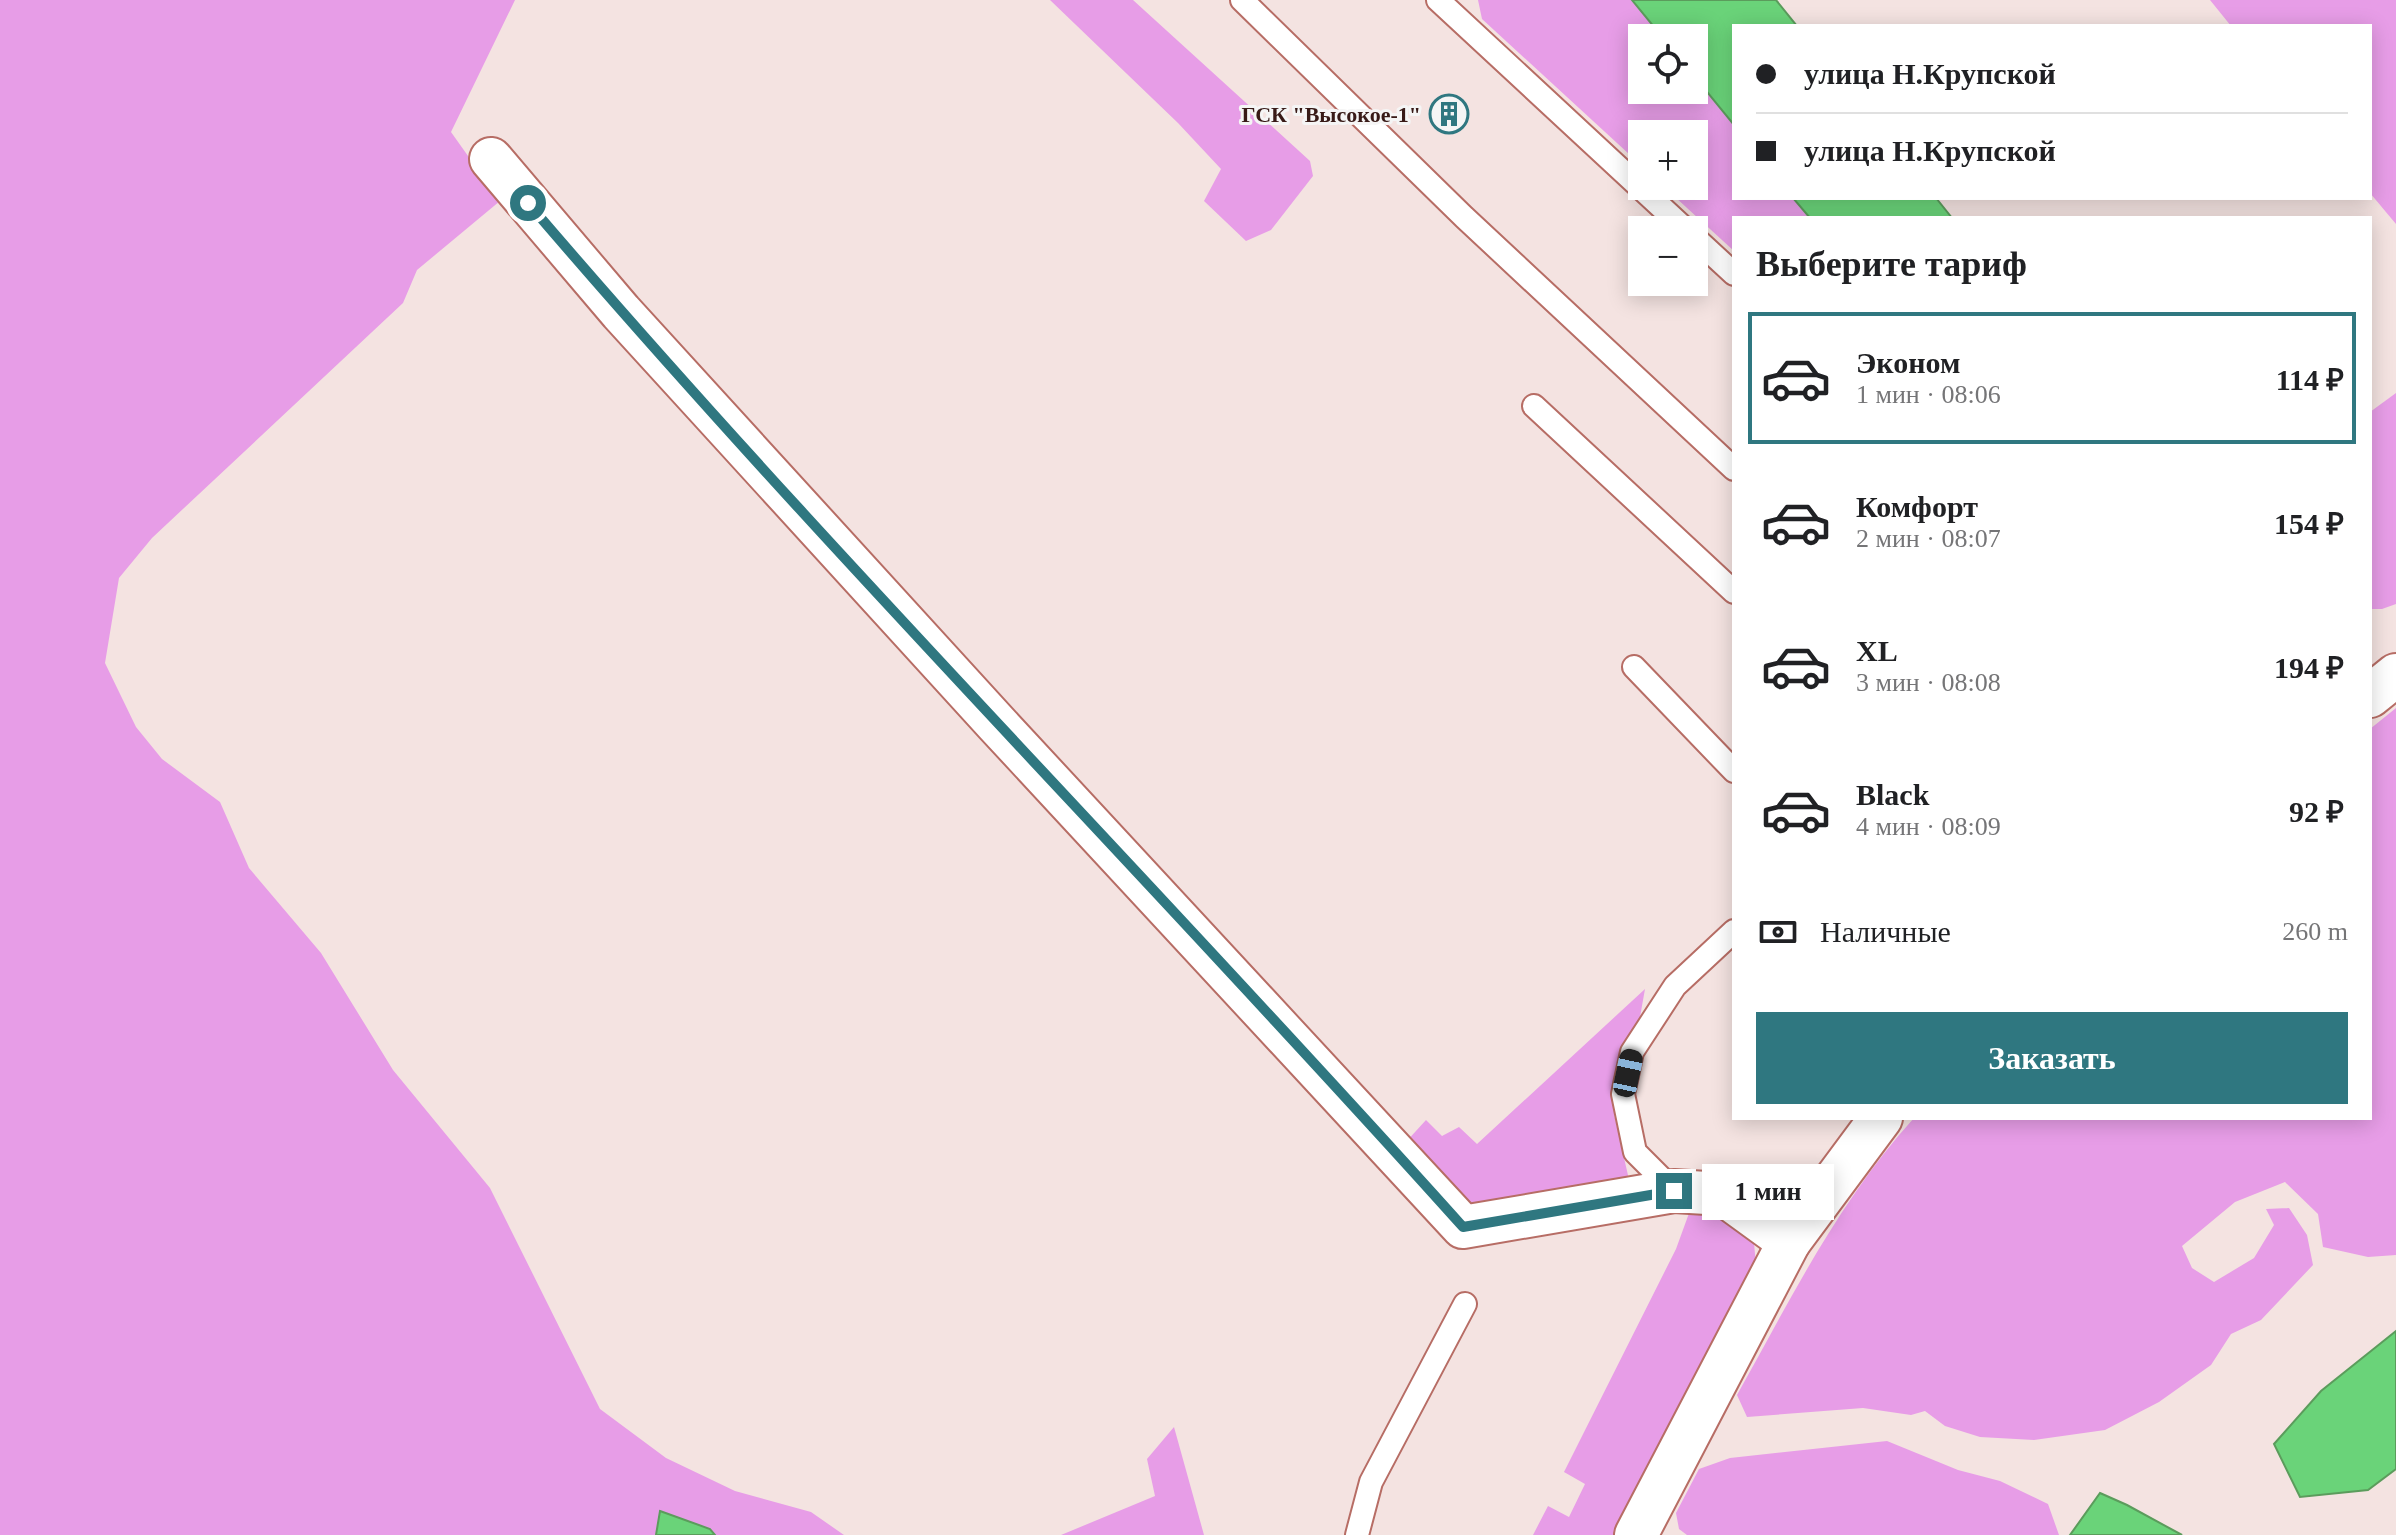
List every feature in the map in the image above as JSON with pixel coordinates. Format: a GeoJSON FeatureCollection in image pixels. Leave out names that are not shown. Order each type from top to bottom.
{"type":"FeatureCollection","features":[{"type":"Feature","properties":{"kind":"street"},"geometry":{"type":"LineString","coordinates":[[491,159],[642,335],[1463,1227],[1674,1191],[1723,1194],[1789,1242]]}},
{"type":"Feature","properties":{"kind":"street"},"geometry":{"type":"LineString","coordinates":[[2372,694],[2396,675]]}},
{"type":"Feature","properties":{"kind":"street"},"geometry":{"type":"LineString","coordinates":[[1643,1532],[1789,1242],[1880,1120]]}},
{"type":"Feature","properties":{"kind":"lane"},"geometry":{"type":"LineString","coordinates":[[1242,0],[1464,217],[1732,467]]}},
{"type":"Feature","properties":{"kind":"lane"},"geometry":{"type":"LineString","coordinates":[[1448,4],[1671,216]]}},
{"type":"Feature","properties":{"kind":"lane"},"geometry":{"type":"LineString","coordinates":[[1708,250],[1732,272]]}},
{"type":"Feature","properties":{"kind":"lane"},"geometry":{"type":"LineString","coordinates":[[1534,406],[1732,590]]}},
{"type":"Feature","properties":{"kind":"lane"},"geometry":{"type":"LineString","coordinates":[[1634,667],[1732,769]]}},
{"type":"Feature","properties":{"kind":"lane"},"geometry":{"type":"LineString","coordinates":[[1674,1191],[1635,1152],[1623,1094],[1632,1052],[1675,986],[1732,933]]}},
{"type":"Feature","properties":{"kind":"lane"},"geometry":{"type":"LineString","coordinates":[[1357,1535],[1371,1482],[1465,1304]]}},
{"type":"Feature","properties":{"kind":"shaded area"},"geometry":{"type":"Polygon","coordinates":[[[0,0],[515,0],[451,132],[500,201],[417,270],[403,303],[152,538],[119,578],[105,663],[136,727],[162,759],[220,802],[249,868],[321,953],[393,1070],[490,1188],[600,1409],[666,1458],[735,1491],[811,1512],[844,1535],[715,1535],[710,1529],[660,1512],[656,1535],[0,1535],[0,0]]]}},
{"type":"Feature","properties":{"kind":"shaded area"},"geometry":{"type":"Polygon","coordinates":[[[1050,0],[1133,0],[1310,161],[1313,176],[1271,230],[1246,241],[1204,201],[1221,169],[1178,123],[1050,0]]]}},
{"type":"Feature","properties":{"kind":"shaded area"},"geometry":{"type":"Polygon","coordinates":[[[1478,0],[1632,0],[1652,24],[1628,24],[1628,104],[1708,104],[1708,93],[1732,123],[1732,200],[1795,200],[1808,216],[1732,216],[1732,249],[1708,227],[1708,216],[1696,216],[1678,200],[1708,200],[1708,120],[1628,120],[1628,153],[1482,19],[1478,0]]]}},
{"type":"Feature","properties":{"kind":"shaded area"},"geometry":{"type":"Polygon","coordinates":[[[1632,0],[1776,0],[1795,24],[1732,24],[1732,123],[1708,93],[1708,24],[1652,24],[1632,0]]]}},
{"type":"Feature","properties":{"kind":"shaded area"},"geometry":{"type":"Polygon","coordinates":[[[2210,0],[2396,0],[2396,224],[2372,195],[2372,24],[2229,24],[2210,0]]]}},
{"type":"Feature","properties":{"kind":"shaded area"},"geometry":{"type":"Polygon","coordinates":[[[1795,200],[1938,200],[1950,216],[1808,216],[1795,200]]]}},
{"type":"Feature","properties":{"kind":"shaded area"},"geometry":{"type":"Polygon","coordinates":[[[2396,393],[2396,604],[2382,609],[2372,609],[2372,411],[2396,393]]]}},
{"type":"Feature","properties":{"kind":"shaded area"},"geometry":{"type":"Polygon","coordinates":[[[2396,708],[2396,1255],[2368,1257],[2323,1247],[2318,1214],[2285,1182],[2235,1202],[2182,1246],[2192,1268],[2214,1282],[2254,1258],[2274,1225],[2266,1209],[2289,1208],[2307,1235],[2313,1265],[2261,1320],[2231,1334],[2211,1365],[2159,1402],[2105,1430],[2034,1440],[1980,1437],[1945,1426],[1925,1411],[1911,1415],[1863,1408],[1747,1417],[1737,1395],[1777,1323],[1839,1216],[1887,1149],[1912,1120],[2372,1120],[2372,727],[2396,708]]]}},
{"type":"Feature","properties":{"kind":"shaded area"},"geometry":{"type":"Polygon","coordinates":[[[1645,989],[1640,1017],[1619,1068],[1614,1114],[1630,1184],[1467,1209],[1405,1143],[1426,1120],[1442,1136],[1459,1127],[1477,1144],[1645,989]]]}},
{"type":"Feature","properties":{"kind":"shaded area"},"geometry":{"type":"Polygon","coordinates":[[[1692,1205],[1728,1211],[1754,1243],[1756,1265],[1614,1535],[1533,1535],[1548,1506],[1569,1517],[1585,1484],[1564,1472],[1676,1249],[1692,1205]]]}},
{"type":"Feature","properties":{"kind":"shaded area"},"geometry":{"type":"Polygon","coordinates":[[[2396,1331],[2396,1469],[2368,1490],[2300,1497],[2274,1444],[2321,1391],[2396,1331]]]}},
{"type":"Feature","properties":{"kind":"shaded area"},"geometry":{"type":"Polygon","coordinates":[[[1174,1427],[1204,1535],[1061,1535],[1155,1496],[1147,1459],[1174,1427]]]}},
{"type":"Feature","properties":{"kind":"shaded area"},"geometry":{"type":"Polygon","coordinates":[[[1887,1441],[1958,1470],[2000,1481],[2048,1504],[2059,1535],[1687,1535],[1679,1529],[1676,1513],[1699,1469],[1730,1458],[1887,1441]]]}},
{"type":"Feature","properties":{"kind":"shaded area"},"geometry":{"type":"Polygon","coordinates":[[[2100,1493],[2127,1505],[2182,1535],[2070,1535],[2100,1493]]]}},
{"type":"Feature","properties":{"kind":"shaded area"},"geometry":{"type":"Polygon","coordinates":[[[660,1511],[710,1529],[715,1535],[656,1535],[660,1511]]]}},
{"type":"Feature","properties":{"kind":"place","name":"ГСК \"Высокое-1\""},"geometry":{"type":"Point","coordinates":[1449,114]}},
{"type":"Feature","properties":{"kind":"route"},"geometry":{"type":"LineString","coordinates":[[528,203],[641,335],[1463,1227],[1674,1191]]}}]}
